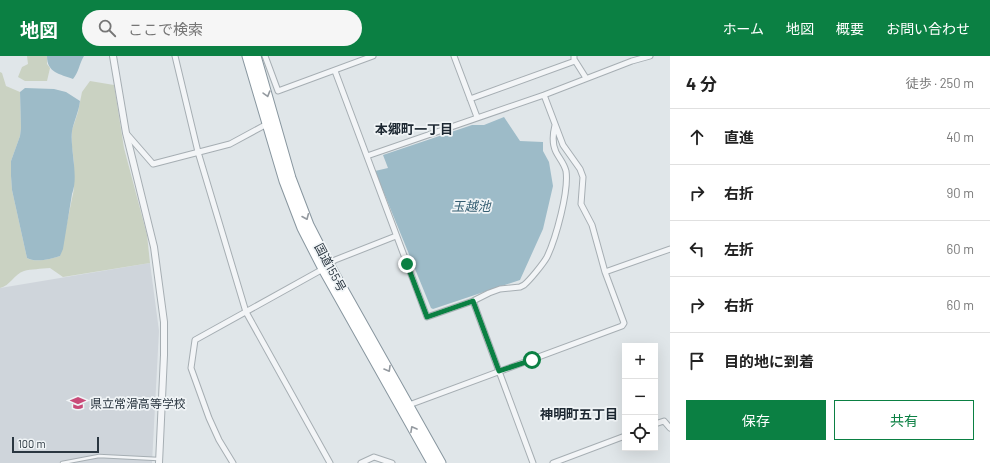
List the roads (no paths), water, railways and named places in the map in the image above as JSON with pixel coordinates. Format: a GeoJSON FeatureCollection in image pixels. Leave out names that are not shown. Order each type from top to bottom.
{"type":"FeatureCollection","features":[{"type":"Feature","properties":{"kind":"highway","name":"国道155号"},"geometry":{"type":"LineString","coordinates":[[247,56],[294,210],[441,463]]}},
{"type":"Feature","properties":{"kind":"highway","name":"国道155号"},"geometry":{"type":"LineString","coordinates":[[256,56],[295,192],[326,266],[432,463]]}},
{"type":"Feature","properties":{"kind":"street"},"geometry":{"type":"LineString","coordinates":[[113,56],[126,133],[148,217],[154,247],[164,322],[159,461]]}},
{"type":"Feature","properties":{"kind":"street"},"geometry":{"type":"LineString","coordinates":[[175,56],[198,152],[246,312],[330,463]]}},
{"type":"Feature","properties":{"kind":"street"},"geometry":{"type":"LineString","coordinates":[[265,56],[278,91],[373,56]]}},
{"type":"Feature","properties":{"kind":"street"},"geometry":{"type":"LineString","coordinates":[[454,56],[477,117]]}},
{"type":"Feature","properties":{"kind":"street"},"geometry":{"type":"LineString","coordinates":[[367,156],[544,95],[632,60],[650,56]]}},
{"type":"Feature","properties":{"kind":"street"},"geometry":{"type":"LineString","coordinates":[[470,99],[574,58],[586,78]]}},
{"type":"Feature","properties":{"kind":"street"},"geometry":{"type":"LineString","coordinates":[[335,71],[427,317],[473,301],[500,289],[520,287],[524,285],[542,264],[546,257],[559,220],[565,184],[565,166],[556,152],[554,143],[555,125]]}},
{"type":"Feature","properties":{"kind":"street"},"geometry":{"type":"LineString","coordinates":[[408,405],[622,326],[624,323],[605,272],[592,225],[581,204],[583,177],[580,169],[563,146],[544,95]]}},
{"type":"Feature","properties":{"kind":"street"},"geometry":{"type":"LineString","coordinates":[[126,133],[153,164],[230,144],[267,124]]}},
{"type":"Feature","properties":{"kind":"street"},"geometry":{"type":"LineString","coordinates":[[233,463],[219,440],[209,418],[191,364],[195,340],[335,260],[396,236]]}},
{"type":"Feature","properties":{"kind":"street"},"geometry":{"type":"LineString","coordinates":[[605,272],[670,249]]}},
{"type":"Feature","properties":{"kind":"street"},"geometry":{"type":"LineString","coordinates":[[473,301],[533,463]]}},
{"type":"Feature","properties":{"kind":"street"},"geometry":{"type":"LineString","coordinates":[[658,423],[664,421],[670,428]]}},
{"type":"Feature","properties":{"kind":"street"},"geometry":{"type":"LineString","coordinates":[[553,463],[622,437]]}},
{"type":"Feature","properties":{"kind":"street"},"geometry":{"type":"LineString","coordinates":[[361,463],[374,457],[392,463]]}},
{"type":"Feature","properties":{"kind":"lane"},"geometry":{"type":"LineString","coordinates":[[62,463],[99,456],[159,461]]}},
{"type":"Feature","properties":{"kind":"water"},"geometry":{"type":"Polygon","coordinates":[[[47,56],[84,56],[77,74],[73,79],[55,72],[49,66],[47,56]]]}},
{"type":"Feature","properties":{"kind":"water"},"geometry":{"type":"Polygon","coordinates":[[[25,88],[54,89],[66,92],[80,101],[72,131],[75,179],[63,249],[60,256],[43,260],[27,258],[12,190],[11,161],[20,136],[20,92],[25,88]]]}},
{"type":"Feature","properties":{"kind":"water","name":"玉越池"},"geometry":{"type":"Polygon","coordinates":[[[504,117],[520,141],[543,142],[543,151],[549,162],[553,186],[543,229],[520,280],[433,309],[431,308],[375,171],[388,168],[383,155],[472,125],[484,125],[504,117]]]}},
{"type":"Feature","properties":{"kind":"place","name":"県立常滑高等学校"},"geometry":{"type":"Point","coordinates":[78,403]}},
{"type":"Feature","properties":{"kind":"district","name":"本郷町一丁目"},"geometry":{"type":"Point","coordinates":[414,129]}},
{"type":"Feature","properties":{"kind":"district","name":"神明町五丁目"},"geometry":{"type":"Point","coordinates":[579,414]}}]}
